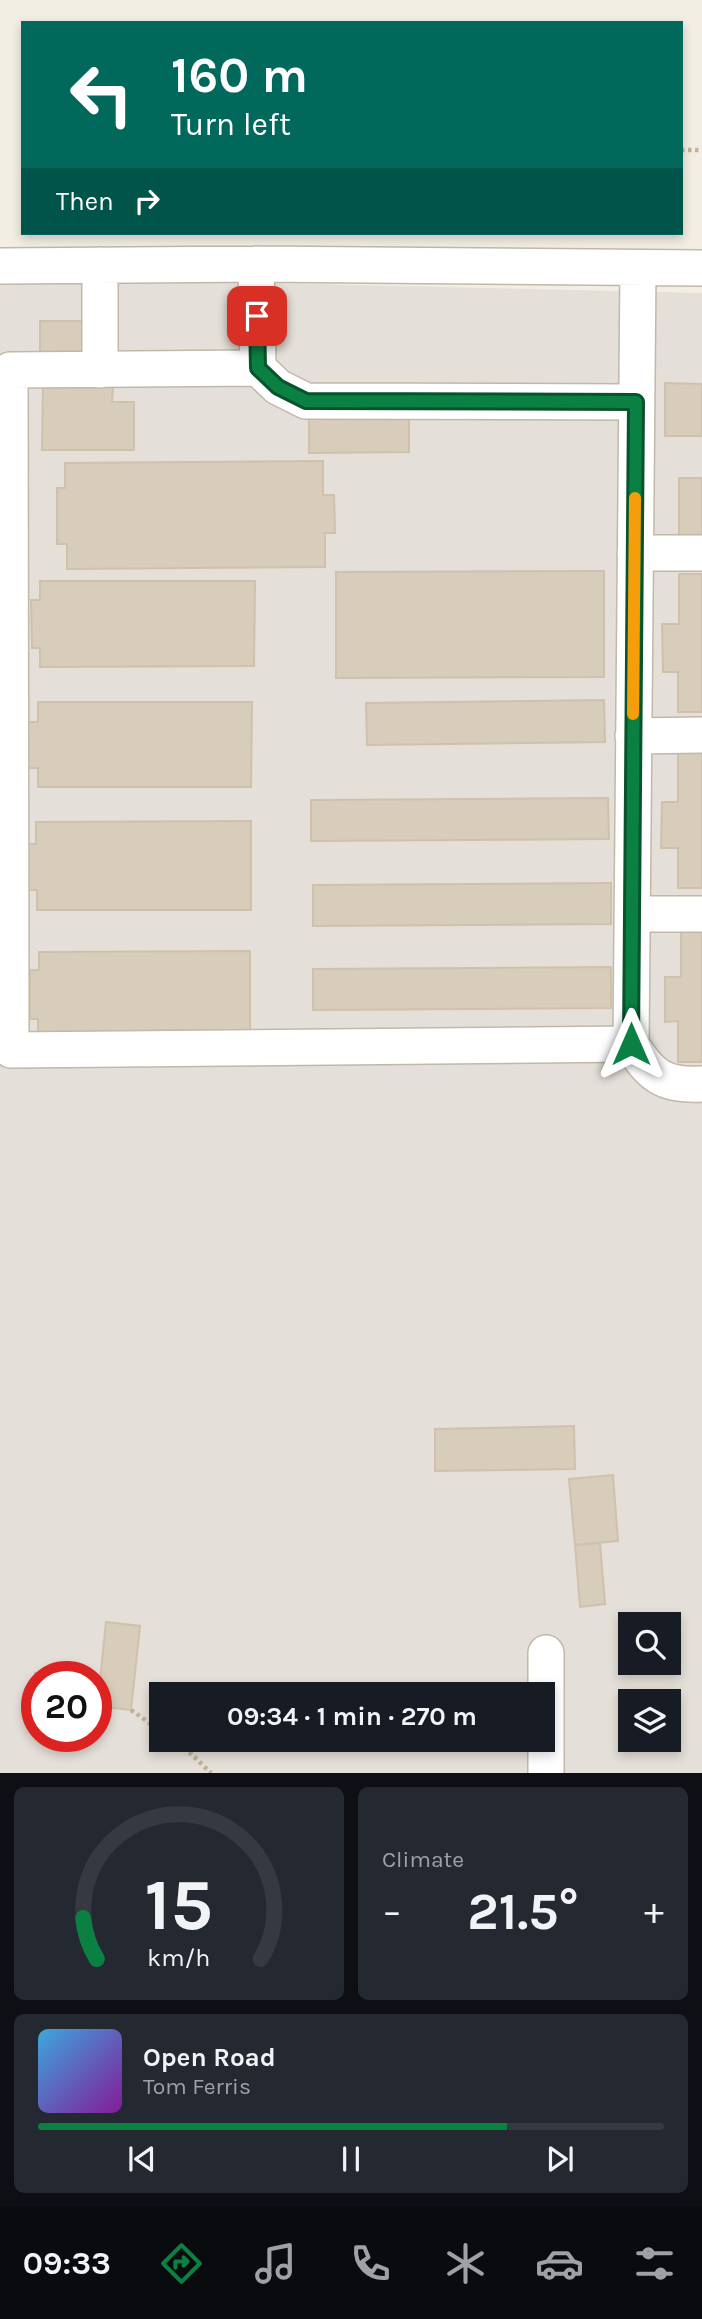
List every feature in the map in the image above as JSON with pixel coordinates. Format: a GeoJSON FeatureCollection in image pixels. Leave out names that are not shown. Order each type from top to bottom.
{"type":"FeatureCollection","features":[{"type":"Feature","properties":{"kind":"lane"},"geometry":{"type":"LineString","coordinates":[[256,264],[258,368]]}},
{"type":"Feature","properties":{"kind":"lane"},"geometry":{"type":"LineString","coordinates":[[0,266],[256,264],[702,268]]}},
{"type":"Feature","properties":{"kind":"lane"},"geometry":{"type":"LineString","coordinates":[[100,265],[100,370]]}},
{"type":"Feature","properties":{"kind":"lane"},"geometry":{"type":"LineString","coordinates":[[638,268],[631,1044],[644,1065],[658,1078],[681,1085],[702,1084]]}},
{"type":"Feature","properties":{"kind":"lane"},"geometry":{"type":"LineString","coordinates":[[631,1044],[11,1050],[10,370],[258,368],[278,387],[306,401],[636,402]]}},
{"type":"Feature","properties":{"kind":"lane"},"geometry":{"type":"LineString","coordinates":[[635,554],[702,553]]}},
{"type":"Feature","properties":{"kind":"lane"},"geometry":{"type":"LineString","coordinates":[[633,736],[702,735]]}},
{"type":"Feature","properties":{"kind":"lane"},"geometry":{"type":"LineString","coordinates":[[632,914],[702,914]]}},
{"type":"Feature","properties":{"kind":"lane"},"geometry":{"type":"LineString","coordinates":[[546,1653],[546,1773]]}},
{"type":"Feature","properties":{"kind":"path"},"geometry":{"type":"LineString","coordinates":[[683,150],[702,150]]}},
{"type":"Feature","properties":{"kind":"path"},"geometry":{"type":"LineString","coordinates":[[131,1710],[149,1723]]}},
{"type":"Feature","properties":{"kind":"path"},"geometry":{"type":"LineString","coordinates":[[189,1752],[211,1773]]}},
{"type":"Feature","properties":{"kind":"shaded area"},"geometry":{"type":"Polygon","coordinates":[[[0,277],[702,293],[702,1773],[0,1773],[0,277]]]}},
{"type":"Feature","properties":{"kind":"building"},"geometry":{"type":"Polygon","coordinates":[[[40,321],[83,321],[83,354],[40,354],[40,321]]]}},
{"type":"Feature","properties":{"kind":"building"},"geometry":{"type":"Polygon","coordinates":[[[665,383],[702,384],[702,436],[665,436],[665,383]]]}},
{"type":"Feature","properties":{"kind":"building"},"geometry":{"type":"Polygon","coordinates":[[[43,386],[113,387],[112,402],[134,402],[134,450],[42,450],[43,386]]]}},
{"type":"Feature","properties":{"kind":"building"},"geometry":{"type":"Polygon","coordinates":[[[409,408],[409,452],[309,453],[309,409],[409,408]]]}},
{"type":"Feature","properties":{"kind":"building"},"geometry":{"type":"Polygon","coordinates":[[[323,461],[323,495],[334,495],[335,533],[325,533],[325,567],[67,569],[67,544],[57,544],[57,488],[65,488],[65,463],[323,461]]]}},
{"type":"Feature","properties":{"kind":"building"},"geometry":{"type":"Polygon","coordinates":[[[679,478],[702,478],[702,545],[679,545],[679,478]]]}},
{"type":"Feature","properties":{"kind":"building"},"geometry":{"type":"Polygon","coordinates":[[[604,571],[604,677],[336,678],[336,572],[604,571]]]}},
{"type":"Feature","properties":{"kind":"building"},"geometry":{"type":"Polygon","coordinates":[[[679,574],[702,574],[702,712],[678,712],[678,672],[663,672],[662,624],[679,624],[679,574]]]}},
{"type":"Feature","properties":{"kind":"building"},"geometry":{"type":"Polygon","coordinates":[[[40,581],[255,581],[254,666],[40,667],[40,648],[32,648],[31,600],[40,600],[40,581]]]}},
{"type":"Feature","properties":{"kind":"building"},"geometry":{"type":"Polygon","coordinates":[[[604,700],[605,742],[367,745],[366,703],[604,700]]]}},
{"type":"Feature","properties":{"kind":"building"},"geometry":{"type":"Polygon","coordinates":[[[38,702],[252,702],[251,787],[38,787],[38,768],[28,768],[28,722],[38,722],[38,702]]]}},
{"type":"Feature","properties":{"kind":"building"},"geometry":{"type":"Polygon","coordinates":[[[678,750],[702,751],[702,888],[678,888],[678,848],[661,848],[662,802],[678,802],[678,750]]]}},
{"type":"Feature","properties":{"kind":"building"},"geometry":{"type":"Polygon","coordinates":[[[608,798],[609,839],[311,841],[311,800],[608,798]]]}},
{"type":"Feature","properties":{"kind":"building"},"geometry":{"type":"Polygon","coordinates":[[[251,821],[251,910],[37,910],[37,890],[28,890],[28,844],[36,844],[36,822],[251,821]]]}},
{"type":"Feature","properties":{"kind":"building"},"geometry":{"type":"Polygon","coordinates":[[[611,883],[611,924],[313,926],[313,885],[611,883]]]}},
{"type":"Feature","properties":{"kind":"building"},"geometry":{"type":"Polygon","coordinates":[[[681,923],[702,924],[702,1062],[678,1062],[678,1021],[665,1022],[665,977],[681,977],[681,923]]]}},
{"type":"Feature","properties":{"kind":"building"},"geometry":{"type":"Polygon","coordinates":[[[250,951],[250,1036],[38,1036],[38,1019],[30,1019],[30,970],[39,970],[39,952],[250,951]]]}},
{"type":"Feature","properties":{"kind":"building"},"geometry":{"type":"Polygon","coordinates":[[[611,967],[611,1008],[313,1010],[313,969],[611,967]]]}},
{"type":"Feature","properties":{"kind":"building"},"geometry":{"type":"Polygon","coordinates":[[[574,1426],[575,1469],[435,1471],[435,1429],[574,1426]]]}},
{"type":"Feature","properties":{"kind":"building"},"geometry":{"type":"Polygon","coordinates":[[[613,1475],[618,1541],[575,1545],[569,1479],[613,1475]]]}},
{"type":"Feature","properties":{"kind":"building"},"geometry":{"type":"Polygon","coordinates":[[[600,1543],[605,1604],[580,1607],[575,1545],[600,1543]]]}},
{"type":"Feature","properties":{"kind":"building"},"geometry":{"type":"Polygon","coordinates":[[[106,1622],[140,1626],[131,1710],[112,1708],[112,1661],[102,1661],[106,1622]]]}},
{"type":"Feature","properties":{"kind":"slow traffic"},"geometry":{"type":"LineString","coordinates":[[633,714],[635,498]]}},
{"type":"Feature","properties":{"kind":"route"},"geometry":{"type":"LineString","coordinates":[[257,316],[258,368],[278,387],[306,401],[636,402],[631,1044]]}}]}
